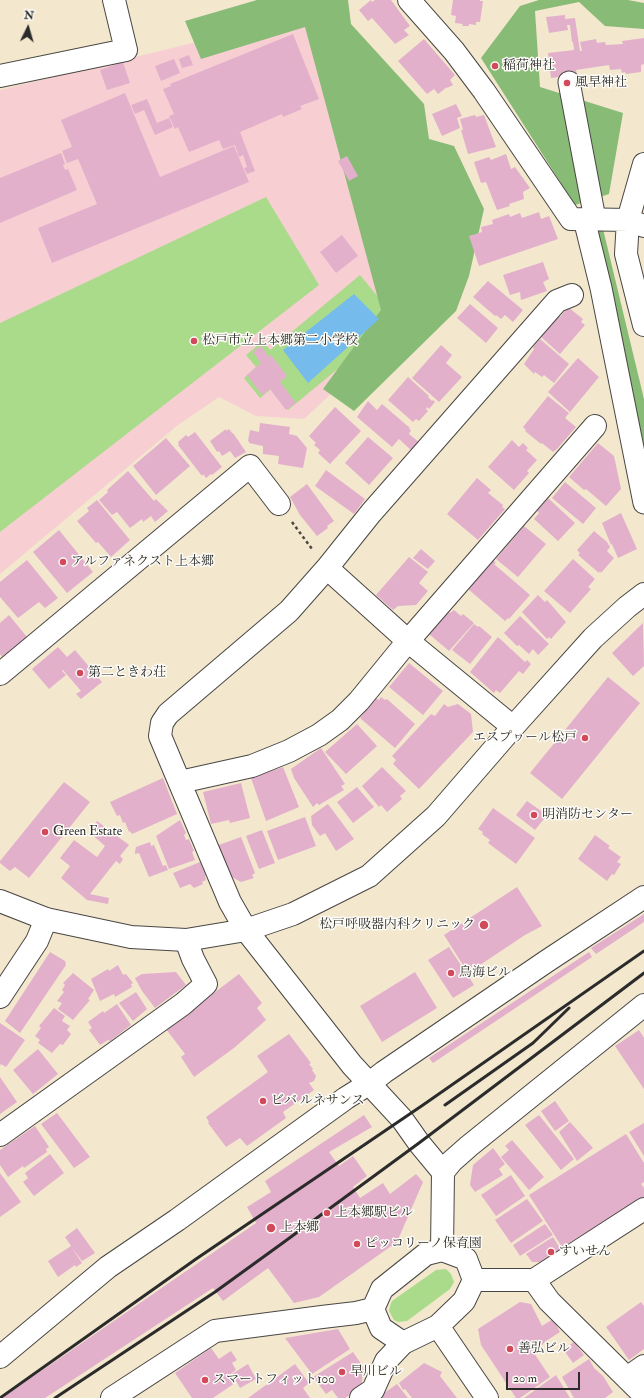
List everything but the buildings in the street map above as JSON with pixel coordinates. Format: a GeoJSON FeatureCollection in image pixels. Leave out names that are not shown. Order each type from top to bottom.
{"type":"FeatureCollection","features":[{"type":"Feature","properties":{"kind":"street"},"geometry":{"type":"LineString","coordinates":[[0,76],[126,50],[114,0]]}},
{"type":"Feature","properties":{"kind":"street"},"geometry":{"type":"LineString","coordinates":[[409,0],[454,51],[484,91],[571,219],[636,223]]}},
{"type":"Feature","properties":{"kind":"street"},"geometry":{"type":"LineString","coordinates":[[569,82],[600,288],[644,503]]}},
{"type":"Feature","properties":{"kind":"street"},"geometry":{"type":"LineString","coordinates":[[644,164],[636,223],[626,254],[644,324]]}},
{"type":"Feature","properties":{"kind":"street"},"geometry":{"type":"LineString","coordinates":[[443,1172],[419,1143],[402,1119],[352,1065],[246,930],[230,902],[160,736],[162,723],[168,714],[289,611],[327,568],[371,513],[557,301],[572,295]]}},
{"type":"Feature","properties":{"kind":"street"},"geometry":{"type":"LineString","coordinates":[[180,782],[252,766],[290,751],[319,735],[340,720],[359,701],[408,641],[596,426]]}},
{"type":"Feature","properties":{"kind":"street"},"geometry":{"type":"LineString","coordinates":[[0,674],[250,466],[279,504]]}},
{"type":"Feature","properties":{"kind":"street"},"geometry":{"type":"LineString","coordinates":[[327,568],[408,641],[513,727]]}},
{"type":"Feature","properties":{"kind":"street"},"geometry":{"type":"LineString","coordinates":[[0,901],[46,919],[131,937],[186,940],[246,930],[293,914],[368,876],[436,816],[593,638],[627,607],[644,594]]}},
{"type":"Feature","properties":{"kind":"street"},"geometry":{"type":"LineString","coordinates":[[0,1357],[108,1267],[177,1220],[346,1098],[370,1083],[547,960],[644,897]]}},
{"type":"Feature","properties":{"kind":"street"},"geometry":{"type":"LineString","coordinates":[[0,997],[37,941],[46,919]]}},
{"type":"Feature","properties":{"kind":"street"},"geometry":{"type":"LineString","coordinates":[[0,1135],[183,1004],[206,984],[193,959],[186,940]]}},
{"type":"Feature","properties":{"kind":"street"},"geometry":{"type":"LineString","coordinates":[[442,1250],[443,1172],[452,1161],[644,1005]]}},
{"type":"Feature","properties":{"kind":"street"},"geometry":{"type":"LineString","coordinates":[[474,1280],[534,1280],[644,1209]]}},
{"type":"Feature","properties":{"kind":"street"},"geometry":{"type":"LineString","coordinates":[[361,1398],[373,1390],[386,1361],[403,1343],[438,1326],[464,1301],[474,1280],[466,1259],[442,1250],[426,1254],[382,1289],[373,1309],[381,1328],[403,1343]]}},
{"type":"Feature","properties":{"kind":"street"},"geometry":{"type":"LineString","coordinates":[[534,1280],[549,1301],[636,1372],[644,1395]]}},
{"type":"Feature","properties":{"kind":"street"},"geometry":{"type":"LineString","coordinates":[[112,1398],[215,1331],[373,1309]]}},
{"type":"Feature","properties":{"kind":"street"},"geometry":{"type":"LineString","coordinates":[[438,1326],[487,1398]]}},
{"type":"Feature","properties":{"kind":"shaded area","name":"松戸市立上本郷第二小学校"},"geometry":{"type":"Polygon","coordinates":[[[311,14],[449,285],[304,419],[256,416],[219,397],[178,425],[0,574],[0,90],[311,14]]]}},
{"type":"Feature","properties":{"kind":"green space"},"geometry":{"type":"Polygon","coordinates":[[[257,0],[348,0],[351,24],[424,104],[429,139],[454,146],[484,209],[469,276],[456,311],[354,411],[323,389],[381,310],[305,27],[201,59],[185,21],[257,0]]]}},
{"type":"Feature","properties":{"kind":"green space"},"geometry":{"type":"Polygon","coordinates":[[[539,0],[628,0],[644,3],[644,29],[605,26],[579,2],[535,11],[540,87],[623,113],[609,194],[575,205],[481,58],[520,6],[539,0]]]}},
{"type":"Feature","properties":{"kind":"green space"},"geometry":{"type":"Polygon","coordinates":[[[266,197],[319,285],[0,532],[0,323],[266,197]]]}},
{"type":"Feature","properties":{"kind":"green space"},"geometry":{"type":"Polygon","coordinates":[[[603,229],[644,399],[644,501],[581,230],[603,229]]]}},
{"type":"Feature","properties":{"kind":"green space"},"geometry":{"type":"Polygon","coordinates":[[[360,275],[397,320],[288,410],[271,389],[260,398],[244,378],[256,367],[246,355],[263,341],[270,350],[360,275]]]}},
{"type":"Feature","properties":{"kind":"green space"},"geometry":{"type":"Polygon","coordinates":[[[446,1269],[451,1274],[454,1282],[450,1289],[407,1321],[398,1322],[394,1320],[389,1311],[392,1301],[436,1270],[446,1269]]]}},
{"type":"Feature","properties":{"kind":"water"},"geometry":{"type":"Polygon","coordinates":[[[354,294],[379,319],[308,383],[283,350],[354,294]]]}},
{"type":"Feature","properties":{"kind":"railway"},"geometry":{"type":"LineString","coordinates":[[0,1398],[196,1259],[423,1105],[644,951]]}},
{"type":"Feature","properties":{"kind":"railway"},"geometry":{"type":"LineString","coordinates":[[55,1398],[215,1292],[419,1143],[644,973]]}},
{"type":"Feature","properties":{"kind":"railway"},"geometry":{"type":"LineString","coordinates":[[445,1105],[533,1043],[569,1008]]}},
{"type":"Feature","properties":{"kind":"place","name":"稲荷神社"},"geometry":{"type":"Point","coordinates":[495,66]}},
{"type":"Feature","properties":{"kind":"place","name":"風早神社"},"geometry":{"type":"Point","coordinates":[567,83]}},
{"type":"Feature","properties":{"kind":"place","name":"松戸市立上本郷第二小学校"},"geometry":{"type":"Point","coordinates":[194,341]}},
{"type":"Feature","properties":{"kind":"place","name":"アルファネクスト上本郷"},"geometry":{"type":"Point","coordinates":[63,562]}},
{"type":"Feature","properties":{"kind":"place","name":"第二ときわ荘"},"geometry":{"type":"Point","coordinates":[80,673]}},
{"type":"Feature","properties":{"kind":"place","name":"エスプヮール松戸"},"geometry":{"type":"Point","coordinates":[585,738]}},
{"type":"Feature","properties":{"kind":"place","name":"明消防センター"},"geometry":{"type":"Point","coordinates":[534,815]}},
{"type":"Feature","properties":{"kind":"place","name":"Green Estate"},"geometry":{"type":"Point","coordinates":[45,832]}},
{"type":"Feature","properties":{"kind":"place","name":"松戸呼吸器内科クリニック"},"geometry":{"type":"Point","coordinates":[484,925]}},
{"type":"Feature","properties":{"kind":"place","name":"鳥海ビル"},"geometry":{"type":"Point","coordinates":[451,973]}},
{"type":"Feature","properties":{"kind":"place","name":"ビバ ルネサンス"},"geometry":{"type":"Point","coordinates":[263,1101]}},
{"type":"Feature","properties":{"kind":"place","name":"上本郷駅ビル"},"geometry":{"type":"Point","coordinates":[327,1213]}},
{"type":"Feature","properties":{"kind":"place","name":"上本郷"},"geometry":{"type":"Point","coordinates":[271,1228]}},
{"type":"Feature","properties":{"kind":"place","name":"ピッコリーノ保育園"},"geometry":{"type":"Point","coordinates":[357,1244]}},
{"type":"Feature","properties":{"kind":"place","name":"すいせん"},"geometry":{"type":"Point","coordinates":[551,1252]}},
{"type":"Feature","properties":{"kind":"place","name":"善弘ビル"},"geometry":{"type":"Point","coordinates":[510,1349]}},
{"type":"Feature","properties":{"kind":"place","name":"早川ビル"},"geometry":{"type":"Point","coordinates":[342,1372]}},
{"type":"Feature","properties":{"kind":"place","name":"スマートフィット100"},"geometry":{"type":"Point","coordinates":[205,1380]}}]}
